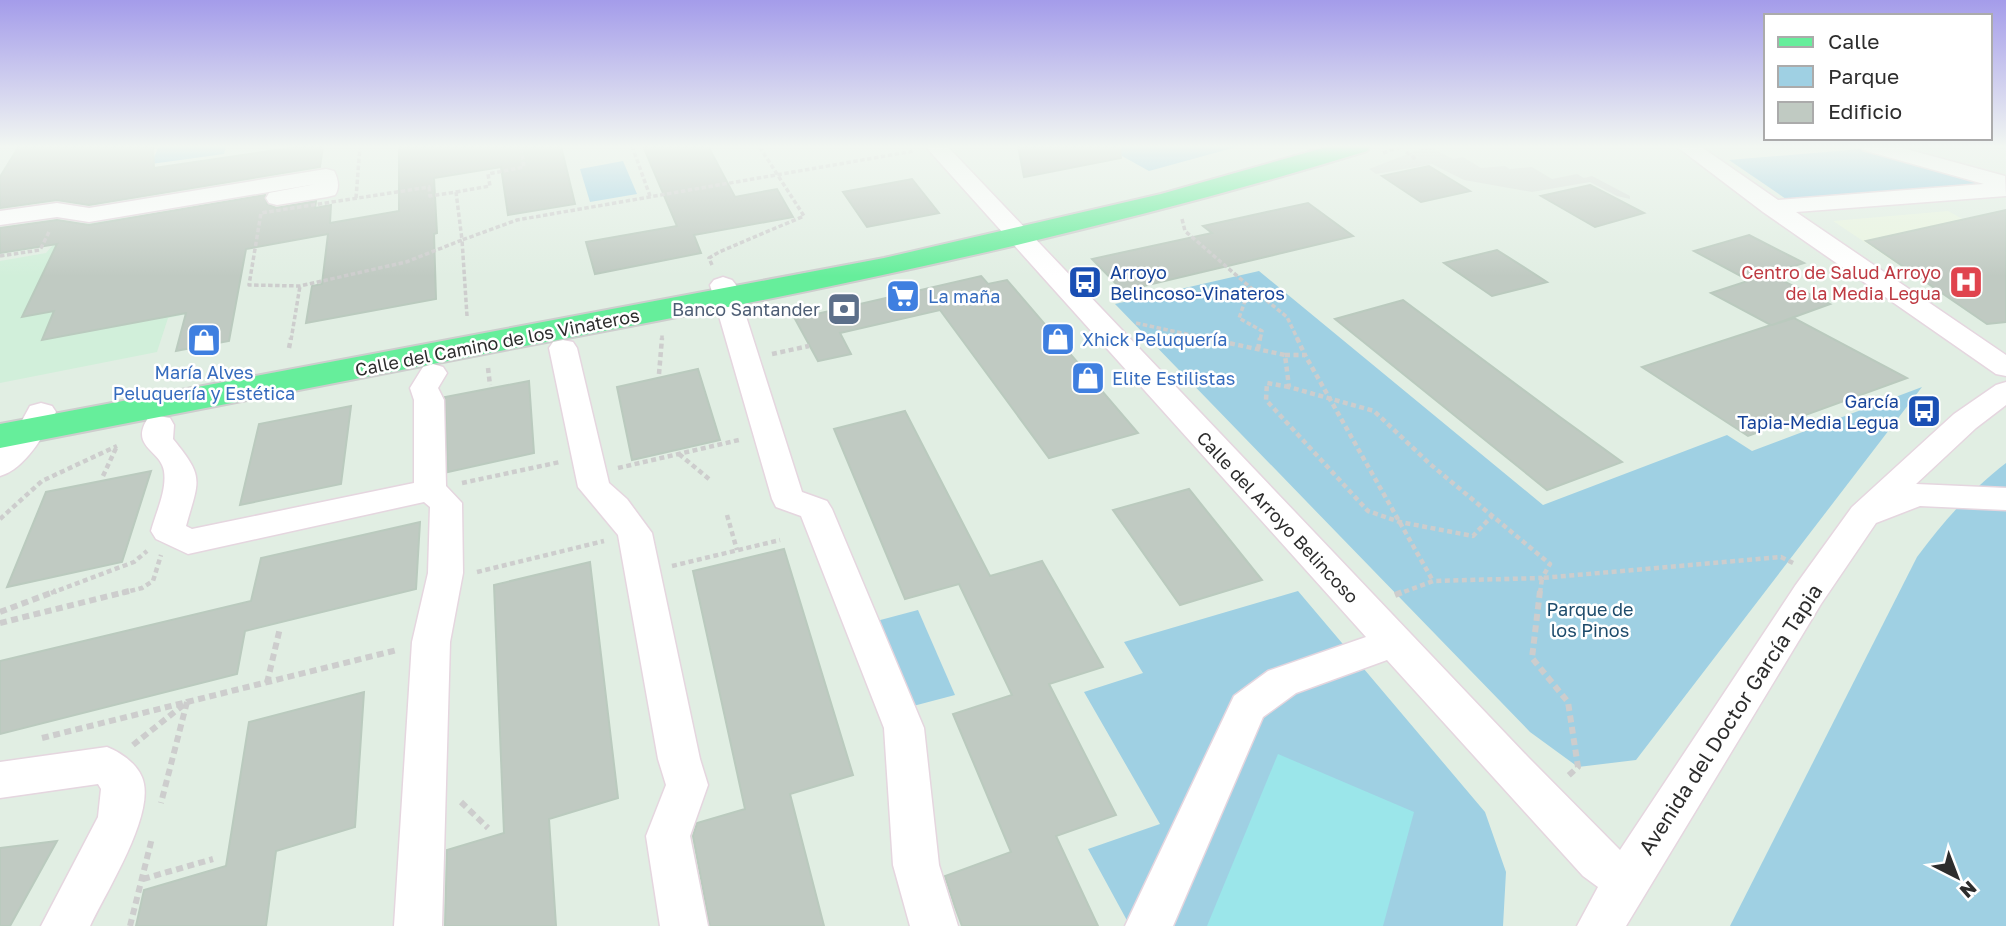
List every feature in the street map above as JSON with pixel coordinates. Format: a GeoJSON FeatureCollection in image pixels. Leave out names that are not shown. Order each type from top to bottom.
{"type":"FeatureCollection","features":[{"type":"Feature","properties":{"kind":"main road","name":"Calle del Camino de los Vinateros"},"geometry":{"type":"LineString","coordinates":[[1014,232],[1163,189]]}},
{"type":"Feature","properties":{"kind":"main road","name":"Calle del Camino de los Vinateros"},"geometry":{"type":"LineString","coordinates":[[0,420],[24,426],[722,285],[1014,232],[1215,189]]}},
{"type":"Feature","properties":{"kind":"street"},"geometry":{"type":"LineString","coordinates":[[0,218],[57,210],[89,215],[246,189]]}},
{"type":"Feature","properties":{"kind":"street"},"geometry":{"type":"LineString","coordinates":[[277,198],[327,189]]}},
{"type":"Feature","properties":{"kind":"street","name":"Calle del Arroyo Belincoso"},"geometry":{"type":"LineString","coordinates":[[974,189],[1541,799],[1600,861],[1626,881]]}},
{"type":"Feature","properties":{"kind":"street"},"geometry":{"type":"LineString","coordinates":[[1746,189],[2006,368]]}},
{"type":"Feature","properties":{"kind":"street"},"geometry":{"type":"LineString","coordinates":[[1771,207],[1970,189]]}},
{"type":"Feature","properties":{"kind":"street"},"geometry":{"type":"LineString","coordinates":[[722,285],[788,499],[815,509],[904,728],[916,865],[934,926]]}},
{"type":"Feature","properties":{"kind":"street"},"geometry":{"type":"LineString","coordinates":[[563,348],[594,486],[635,533],[676,746],[687,785],[668,836],[684,926]]}},
{"type":"Feature","properties":{"kind":"street"},"geometry":{"type":"LineString","coordinates":[[430,490],[429,400],[424,388],[433,373]]}},
{"type":"Feature","properties":{"kind":"street","name":"Avenida del Doctor García Tapia"},"geometry":{"type":"LineString","coordinates":[[1601,926],[1626,881],[1821,576],[1864,515],[1965,421],[2006,391]]}},
{"type":"Feature","properties":{"kind":"street"},"geometry":{"type":"LineString","coordinates":[[159,425],[159,444],[179,464],[181,479],[168,531],[188,542],[430,490]]}},
{"type":"Feature","properties":{"kind":"street"},"geometry":{"type":"LineString","coordinates":[[0,466],[24,426]]}},
{"type":"Feature","properties":{"kind":"street"},"geometry":{"type":"LineString","coordinates":[[418,926],[432,642],[444,601],[448,545],[446,503],[430,490]]}},
{"type":"Feature","properties":{"kind":"street"},"geometry":{"type":"LineString","coordinates":[[1864,515],[1917,495],[2006,499]]}},
{"type":"Feature","properties":{"kind":"street"},"geometry":{"type":"LineString","coordinates":[[1149,926],[1248,707],[1282,682],[1394,642]]}},
{"type":"Feature","properties":{"kind":"street"},"geometry":{"type":"LineString","coordinates":[[0,780],[107,765],[123,784],[120,819],[65,926]]}},
{"type":"Feature","properties":{"kind":"path"},"geometry":{"type":"LineString","coordinates":[[356,198],[357,189]]}},
{"type":"Feature","properties":{"kind":"path"},"geometry":{"type":"LineString","coordinates":[[414,189],[261,213],[249,285],[300,286],[406,262],[517,220],[689,189]]}},
{"type":"Feature","properties":{"kind":"path"},"geometry":{"type":"LineString","coordinates":[[429,189],[430,196],[472,189]]}},
{"type":"Feature","properties":{"kind":"path"},"geometry":{"type":"LineString","coordinates":[[648,189],[650,196]]}},
{"type":"Feature","properties":{"kind":"path"},"geometry":{"type":"LineString","coordinates":[[722,285],[709,258],[804,216],[787,189]]}},
{"type":"Feature","properties":{"kind":"path"},"geometry":{"type":"LineString","coordinates":[[456,192],[467,316]]}},
{"type":"Feature","properties":{"kind":"path"},"geometry":{"type":"LineString","coordinates":[[1182,219],[1185,231],[1287,317],[1304,355],[1433,581]]}},
{"type":"Feature","properties":{"kind":"path"},"geometry":{"type":"LineString","coordinates":[[0,257],[40,250]]}},
{"type":"Feature","properties":{"kind":"path"},"geometry":{"type":"LineString","coordinates":[[289,348],[300,286]]}},
{"type":"Feature","properties":{"kind":"path"},"geometry":{"type":"LineString","coordinates":[[1250,288],[1239,318],[1262,331],[1258,349]]}},
{"type":"Feature","properties":{"kind":"path"},"geometry":{"type":"LineString","coordinates":[[1132,323],[1285,355],[1304,355]]}},
{"type":"Feature","properties":{"kind":"path"},"geometry":{"type":"LineString","coordinates":[[659,374],[662,330]]}},
{"type":"Feature","properties":{"kind":"path"},"geometry":{"type":"LineString","coordinates":[[747,359],[809,346]]}},
{"type":"Feature","properties":{"kind":"path"},"geometry":{"type":"LineString","coordinates":[[1285,355],[1289,387]]}},
{"type":"Feature","properties":{"kind":"path"},"geometry":{"type":"LineString","coordinates":[[488,363],[490,385]]}},
{"type":"Feature","properties":{"kind":"path"},"geometry":{"type":"LineString","coordinates":[[1492,516],[1474,536],[1400,522],[1368,511],[1266,400],[1267,383],[1374,411],[1430,464],[1550,564],[1542,578],[1532,659],[1568,702],[1578,766],[1541,799]]}},
{"type":"Feature","properties":{"kind":"path"},"geometry":{"type":"LineString","coordinates":[[430,490],[679,454],[766,434]]}},
{"type":"Feature","properties":{"kind":"path"},"geometry":{"type":"LineString","coordinates":[[103,476],[120,440]]}},
{"type":"Feature","properties":{"kind":"path"},"geometry":{"type":"LineString","coordinates":[[0,519],[42,481],[117,446]]}},
{"type":"Feature","properties":{"kind":"path"},"geometry":{"type":"LineString","coordinates":[[679,454],[709,479]]}},
{"type":"Feature","properties":{"kind":"path"},"geometry":{"type":"LineString","coordinates":[[727,514],[737,550]]}},
{"type":"Feature","properties":{"kind":"path"},"geometry":{"type":"LineString","coordinates":[[0,612],[134,562],[168,531]]}},
{"type":"Feature","properties":{"kind":"path"},"geometry":{"type":"LineString","coordinates":[[0,623],[142,588],[153,581],[168,531]]}},
{"type":"Feature","properties":{"kind":"path"},"geometry":{"type":"LineString","coordinates":[[684,563],[780,540]]}},
{"type":"Feature","properties":{"kind":"path"},"geometry":{"type":"LineString","coordinates":[[445,580],[566,551]]}},
{"type":"Feature","properties":{"kind":"path"},"geometry":{"type":"LineString","coordinates":[[1395,595],[1433,581],[1542,578],[1781,557],[1821,576]]}},
{"type":"Feature","properties":{"kind":"path"},"geometry":{"type":"LineString","coordinates":[[267,683],[280,628]]}},
{"type":"Feature","properties":{"kind":"path"},"geometry":{"type":"LineString","coordinates":[[40,738],[409,647]]}},
{"type":"Feature","properties":{"kind":"path"},"geometry":{"type":"LineString","coordinates":[[107,765],[187,702]]}},
{"type":"Feature","properties":{"kind":"path"},"geometry":{"type":"LineString","coordinates":[[142,879],[213,859]]}},
{"type":"Feature","properties":{"kind":"shaded area"},"geometry":{"type":"Polygon","coordinates":[[[1516,189],[1548,189],[1532,192],[1516,189]]]}},
{"type":"Feature","properties":{"kind":"shaded area"},"geometry":{"type":"Polygon","coordinates":[[[1604,189],[1617,189],[1630,196],[1630,199],[1604,189]]]}},
{"type":"Feature","properties":{"kind":"shaded area"},"geometry":{"type":"Polygon","coordinates":[[[256,198],[235,304],[168,318],[157,352],[0,383],[0,261],[46,253],[69,226],[256,198]]]}},
{"type":"Feature","properties":{"kind":"shaded area","name":"Centro de Salud Arroyo de la Media Legua"},"geometry":{"type":"Polygon","coordinates":[[[1948,211],[2006,243],[2006,322],[1987,324],[1833,221],[1948,211]]]}},
{"type":"Feature","properties":{"kind":"shaded area"},"geometry":{"type":"Polygon","coordinates":[[[1278,754],[1414,812],[1383,926],[1207,926],[1278,754]]]}},
{"type":"Feature","properties":{"kind":"green space"},"geometry":{"type":"Polygon","coordinates":[[[586,189],[635,189],[637,194],[590,202],[586,189]]]}},
{"type":"Feature","properties":{"kind":"green space"},"geometry":{"type":"Polygon","coordinates":[[[1772,189],[1934,189],[1789,201],[1772,189]]]}},
{"type":"Feature","properties":{"kind":"green space","name":"Parque de los Pinos"},"geometry":{"type":"Polygon","coordinates":[[[1259,271],[1543,505],[1727,435],[1752,451],[1922,387],[1636,760],[1578,767],[1530,732],[1115,304],[1259,271]]]}},
{"type":"Feature","properties":{"kind":"green space"},"geometry":{"type":"Polygon","coordinates":[[[2006,463],[2006,926],[1730,926],[1917,557],[1958,507],[2006,463]]]}},
{"type":"Feature","properties":{"kind":"green space"},"geometry":{"type":"Polygon","coordinates":[[[1298,591],[1485,812],[1506,872],[1503,926],[1130,926],[1088,849],[1160,824],[1084,692],[1143,673],[1124,642],[1298,591]]]}},
{"type":"Feature","properties":{"kind":"green space"},"geometry":{"type":"Polygon","coordinates":[[[918,610],[955,695],[898,710],[869,623],[918,610]]]}},
{"type":"Feature","properties":{"kind":"building"},"geometry":{"type":"Polygon","coordinates":[[[0,189],[185,189],[89,205],[57,200],[0,208],[0,189]]]}},
{"type":"Feature","properties":{"kind":"building"},"geometry":{"type":"Polygon","coordinates":[[[399,189],[435,189],[436,299],[306,323],[312,286],[322,284],[328,234],[246,249],[229,341],[176,351],[186,313],[42,340],[54,311],[22,317],[57,244],[0,253],[0,228],[57,220],[89,225],[265,195],[267,204],[276,208],[316,201],[315,208],[331,205],[330,223],[399,211],[399,189]]]}},
{"type":"Feature","properties":{"kind":"building"},"geometry":{"type":"Polygon","coordinates":[[[504,189],[571,189],[575,204],[508,215],[504,189]]]}},
{"type":"Feature","properties":{"kind":"building"},"geometry":{"type":"Polygon","coordinates":[[[661,189],[731,189],[735,197],[777,189],[793,217],[694,235],[701,253],[595,274],[586,242],[677,226],[661,189]]]}},
{"type":"Feature","properties":{"kind":"building"},"geometry":{"type":"Polygon","coordinates":[[[858,189],[920,189],[939,213],[867,227],[843,192],[858,189]]]}},
{"type":"Feature","properties":{"kind":"building"},"geometry":{"type":"Polygon","coordinates":[[[1402,189],[1470,191],[1421,202],[1402,189]]]}},
{"type":"Feature","properties":{"kind":"building"},"geometry":{"type":"Polygon","coordinates":[[[1571,189],[1598,189],[1644,213],[1595,227],[1541,196],[1571,189]]]}},
{"type":"Feature","properties":{"kind":"building"},"geometry":{"type":"Polygon","coordinates":[[[1308,203],[1353,236],[1123,291],[1092,259],[1212,233],[1203,226],[1308,203]]]}},
{"type":"Feature","properties":{"kind":"building","name":"Centro de Salud Arroyo de la Media Legua"},"geometry":{"type":"Polygon","coordinates":[[[2006,210],[2006,322],[1987,324],[1866,241],[2006,210]]]}},
{"type":"Feature","properties":{"kind":"building"},"geometry":{"type":"Polygon","coordinates":[[[1749,235],[1804,263],[1748,280],[1694,251],[1749,235]]]}},
{"type":"Feature","properties":{"kind":"building"},"geometry":{"type":"Polygon","coordinates":[[[1497,250],[1547,282],[1492,296],[1444,263],[1497,250]]]}},
{"type":"Feature","properties":{"kind":"building"},"geometry":{"type":"Polygon","coordinates":[[[1769,274],[1830,304],[1772,325],[1794,318],[1907,378],[1748,436],[1642,367],[1771,325],[1711,293],[1769,274]]]}},
{"type":"Feature","properties":{"kind":"building"},"geometry":{"type":"Polygon","coordinates":[[[981,276],[988,284],[1007,280],[1138,433],[1049,458],[940,310],[840,333],[851,354],[818,361],[795,319],[981,276]]]}},
{"type":"Feature","properties":{"kind":"building"},"geometry":{"type":"Polygon","coordinates":[[[1403,300],[1622,462],[1547,490],[1335,319],[1403,300]]]}},
{"type":"Feature","properties":{"kind":"building"},"geometry":{"type":"Polygon","coordinates":[[[698,369],[720,440],[632,460],[617,387],[698,369]]]}},
{"type":"Feature","properties":{"kind":"building"},"geometry":{"type":"Polygon","coordinates":[[[529,381],[534,453],[448,472],[445,397],[529,381]]]}},
{"type":"Feature","properties":{"kind":"building"},"geometry":{"type":"Polygon","coordinates":[[[351,406],[341,484],[240,505],[259,424],[351,406]]]}},
{"type":"Feature","properties":{"kind":"building"},"geometry":{"type":"Polygon","coordinates":[[[905,411],[990,576],[1042,561],[1103,667],[1049,684],[1116,815],[1056,836],[1098,926],[962,926],[945,876],[1011,852],[953,714],[1012,695],[959,584],[905,599],[834,429],[905,411]]]}},
{"type":"Feature","properties":{"kind":"building"},"geometry":{"type":"Polygon","coordinates":[[[151,471],[122,562],[7,587],[46,492],[151,471]]]}},
{"type":"Feature","properties":{"kind":"building"},"geometry":{"type":"Polygon","coordinates":[[[1189,489],[1262,580],[1180,605],[1113,510],[1189,489]]]}},
{"type":"Feature","properties":{"kind":"building"},"geometry":{"type":"Polygon","coordinates":[[[420,522],[416,589],[245,631],[237,674],[0,734],[0,661],[251,601],[261,558],[420,522]]]}},
{"type":"Feature","properties":{"kind":"building"},"geometry":{"type":"Polygon","coordinates":[[[784,549],[853,775],[790,794],[824,926],[710,926],[693,836],[697,823],[745,809],[693,571],[784,549]]]}},
{"type":"Feature","properties":{"kind":"building"},"geometry":{"type":"Polygon","coordinates":[[[590,562],[618,798],[549,819],[556,926],[445,926],[447,850],[504,833],[494,585],[590,562]]]}},
{"type":"Feature","properties":{"kind":"building"},"geometry":{"type":"Polygon","coordinates":[[[364,692],[355,827],[276,851],[266,926],[136,926],[144,890],[226,866],[249,722],[364,692]]]}},
{"type":"Feature","properties":{"kind":"building"},"geometry":{"type":"Polygon","coordinates":[[[57,841],[10,926],[0,926],[0,848],[57,841]]]}},
{"type":"Feature","properties":{"kind":"place","name":"Arroyo Belincoso-Vinateros"},"geometry":{"type":"Point","coordinates":[1085,282]}},
{"type":"Feature","properties":{"kind":"place","name":"Centro de Salud Arroyo de la Media Legua"},"geometry":{"type":"Point","coordinates":[1966,282]}},
{"type":"Feature","properties":{"kind":"place","name":"La maña"},"geometry":{"type":"Point","coordinates":[903,296]}},
{"type":"Feature","properties":{"kind":"place","name":"Banco Santander"},"geometry":{"type":"Point","coordinates":[844,309]}},
{"type":"Feature","properties":{"kind":"place","name":"Xhick Peluquería"},"geometry":{"type":"Point","coordinates":[1058,339]}},
{"type":"Feature","properties":{"kind":"place","name":"María Alves Peluquería y Estética"},"geometry":{"type":"Point","coordinates":[204,340]}},
{"type":"Feature","properties":{"kind":"place","name":"Elite Estilistas"},"geometry":{"type":"Point","coordinates":[1088,378]}},
{"type":"Feature","properties":{"kind":"place","name":"García Tapia-Media Legua"},"geometry":{"type":"Point","coordinates":[1924,411]}}]}
